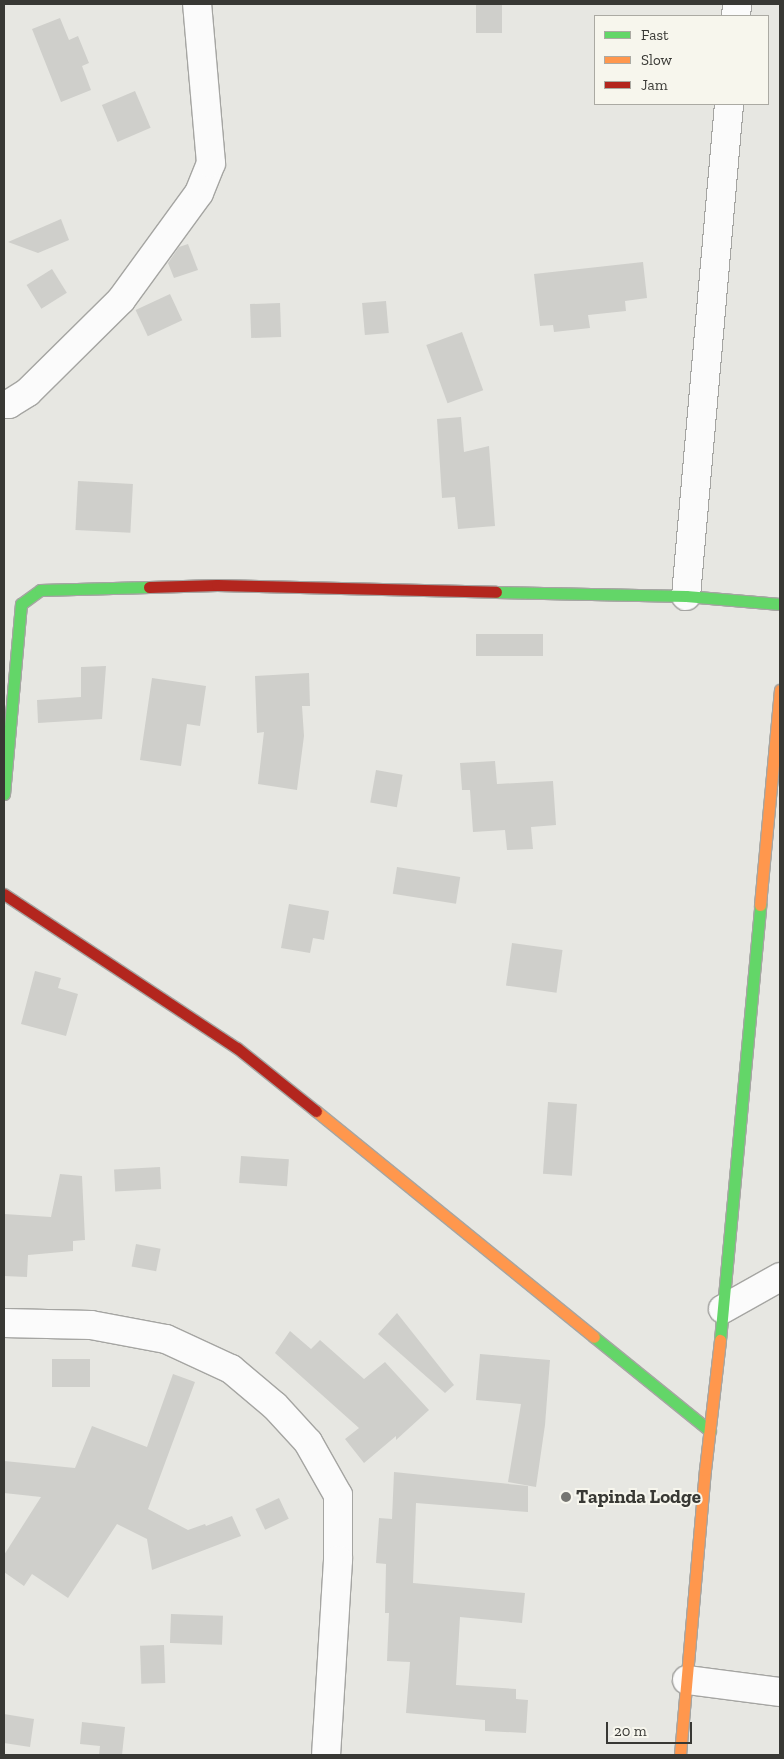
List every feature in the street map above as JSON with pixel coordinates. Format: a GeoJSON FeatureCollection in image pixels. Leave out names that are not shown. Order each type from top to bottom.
{"type":"FeatureCollection","features":[{"type":"Feature","properties":{"kind":"street"},"geometry":{"type":"LineString","coordinates":[[4,404],[9,404],[28,392],[121,300],[199,193],[211,163],[196,4]]}},
{"type":"Feature","properties":{"kind":"street"},"geometry":{"type":"LineString","coordinates":[[686,596],[729,105]]}},
{"type":"Feature","properties":{"kind":"street"},"geometry":{"type":"LineString","coordinates":[[4,794],[21,604],[28,596],[40,590],[217,585],[686,596],[780,604]]}},
{"type":"Feature","properties":{"kind":"street"},"geometry":{"type":"LineString","coordinates":[[680,1755],[780,690]]}},
{"type":"Feature","properties":{"kind":"street"},"geometry":{"type":"LineString","coordinates":[[4,894],[237,1048],[352,1139],[710,1431]]}},
{"type":"Feature","properties":{"kind":"street"},"geometry":{"type":"LineString","coordinates":[[723,1309],[780,1277]]}},
{"type":"Feature","properties":{"kind":"street"},"geometry":{"type":"LineString","coordinates":[[4,1323],[92,1325],[166,1339],[231,1369],[275,1406],[308,1442],[338,1495],[338,1560],[326,1755]]}},
{"type":"Feature","properties":{"kind":"street"},"geometry":{"type":"LineString","coordinates":[[687,1680],[780,1692]]}},
{"type":"Feature","properties":{"kind":"building"},"geometry":{"type":"Polygon","coordinates":[[[476,4],[502,4],[502,33],[476,33],[476,4]]]}},
{"type":"Feature","properties":{"kind":"building"},"geometry":{"type":"Polygon","coordinates":[[[60,18],[69,40],[78,36],[89,63],[82,66],[91,90],[61,102],[32,29],[60,18]]]}},
{"type":"Feature","properties":{"kind":"building"},"geometry":{"type":"Polygon","coordinates":[[[135,91],[151,128],[117,142],[102,105],[135,91]]]}},
{"type":"Feature","properties":{"kind":"building"},"geometry":{"type":"Polygon","coordinates":[[[61,219],[69,240],[38,253],[8,242],[61,219]]]}},
{"type":"Feature","properties":{"kind":"building"},"geometry":{"type":"Polygon","coordinates":[[[188,244],[198,270],[174,278],[168,263],[179,247],[188,244]]]}},
{"type":"Feature","properties":{"kind":"building"},"geometry":{"type":"Polygon","coordinates":[[[643,262],[647,298],[625,301],[626,311],[588,315],[590,328],[554,332],[553,325],[540,326],[534,274],[643,262]]]}},
{"type":"Feature","properties":{"kind":"building"},"geometry":{"type":"Polygon","coordinates":[[[52,269],[67,293],[41,309],[27,285],[52,269]]]}},
{"type":"Feature","properties":{"kind":"building"},"geometry":{"type":"Polygon","coordinates":[[[170,294],[182,320],[148,336],[136,310],[170,294]]]}},
{"type":"Feature","properties":{"kind":"building"},"geometry":{"type":"Polygon","coordinates":[[[386,301],[389,333],[365,335],[362,303],[386,301]]]}},
{"type":"Feature","properties":{"kind":"building"},"geometry":{"type":"Polygon","coordinates":[[[280,303],[281,337],[251,338],[250,304],[280,303]]]}},
{"type":"Feature","properties":{"kind":"building"},"geometry":{"type":"Polygon","coordinates":[[[462,332],[483,390],[447,403],[426,345],[462,332]]]}},
{"type":"Feature","properties":{"kind":"building"},"geometry":{"type":"Polygon","coordinates":[[[461,417],[464,452],[489,446],[495,526],[458,529],[455,497],[442,498],[437,419],[461,417]]]}},
{"type":"Feature","properties":{"kind":"building"},"geometry":{"type":"Polygon","coordinates":[[[78,481],[133,484],[130,533],[75,530],[78,481]]]}},
{"type":"Feature","properties":{"kind":"building"},"geometry":{"type":"Polygon","coordinates":[[[476,634],[543,634],[543,656],[476,656],[476,634]]]}},
{"type":"Feature","properties":{"kind":"building"},"geometry":{"type":"Polygon","coordinates":[[[106,666],[102,719],[38,723],[37,700],[81,697],[81,667],[106,666]]]}},
{"type":"Feature","properties":{"kind":"building"},"geometry":{"type":"Polygon","coordinates":[[[309,673],[310,706],[302,706],[304,736],[297,790],[258,784],[264,732],[257,733],[255,676],[309,673]]]}},
{"type":"Feature","properties":{"kind":"building"},"geometry":{"type":"Polygon","coordinates":[[[152,678],[206,686],[200,726],[187,724],[181,766],[140,760],[152,678]]]}},
{"type":"Feature","properties":{"kind":"building"},"geometry":{"type":"Polygon","coordinates":[[[495,761],[497,784],[553,781],[556,825],[531,827],[533,849],[507,850],[505,830],[473,832],[470,790],[462,790],[460,763],[495,761]]]}},
{"type":"Feature","properties":{"kind":"building"},"geometry":{"type":"Polygon","coordinates":[[[376,770],[403,775],[397,807],[370,802],[376,770]]]}},
{"type":"Feature","properties":{"kind":"building"},"geometry":{"type":"Polygon","coordinates":[[[397,867],[460,877],[456,904],[393,894],[397,867]]]}},
{"type":"Feature","properties":{"kind":"building"},"geometry":{"type":"Polygon","coordinates":[[[289,904],[329,911],[324,940],[313,938],[310,953],[281,948],[289,904]]]}},
{"type":"Feature","properties":{"kind":"building"},"geometry":{"type":"Polygon","coordinates":[[[512,943],[563,950],[557,993],[506,986],[512,943]]]}},
{"type":"Feature","properties":{"kind":"building"},"geometry":{"type":"Polygon","coordinates":[[[35,971],[61,978],[58,988],[78,994],[66,1036],[21,1024],[35,971]]]}},
{"type":"Feature","properties":{"kind":"building"},"geometry":{"type":"Polygon","coordinates":[[[548,1102],[577,1104],[572,1176],[543,1174],[548,1102]]]}},
{"type":"Feature","properties":{"kind":"building"},"geometry":{"type":"Polygon","coordinates":[[[241,1156],[289,1159],[287,1186],[239,1183],[241,1156]]]}},
{"type":"Feature","properties":{"kind":"building"},"geometry":{"type":"Polygon","coordinates":[[[160,1167],[161,1189],[115,1191],[114,1169],[160,1167]]]}},
{"type":"Feature","properties":{"kind":"building"},"geometry":{"type":"Polygon","coordinates":[[[60,1174],[82,1176],[85,1240],[73,1241],[73,1251],[28,1255],[27,1277],[4,1276],[4,1214],[51,1217],[60,1174]]]}},
{"type":"Feature","properties":{"kind":"building"},"geometry":{"type":"Polygon","coordinates":[[[136,1244],[161,1249],[156,1271],[132,1267],[136,1244]]]}},
{"type":"Feature","properties":{"kind":"building"},"geometry":{"type":"Polygon","coordinates":[[[397,1313],[454,1385],[445,1393],[378,1334],[397,1313]]]}},
{"type":"Feature","properties":{"kind":"building"},"geometry":{"type":"Polygon","coordinates":[[[290,1331],[311,1349],[320,1340],[364,1379],[385,1362],[429,1410],[396,1440],[396,1436],[364,1463],[345,1439],[359,1428],[275,1353],[290,1331]]]}},
{"type":"Feature","properties":{"kind":"building"},"geometry":{"type":"Polygon","coordinates":[[[480,1354],[550,1360],[545,1425],[536,1487],[508,1482],[521,1404],[476,1400],[480,1354]]]}},
{"type":"Feature","properties":{"kind":"building"},"geometry":{"type":"Polygon","coordinates":[[[52,1359],[90,1359],[90,1387],[52,1387],[52,1359]]]}},
{"type":"Feature","properties":{"kind":"building"},"geometry":{"type":"Polygon","coordinates":[[[173,1374],[195,1382],[148,1509],[188,1530],[205,1524],[206,1526],[232,1516],[241,1536],[152,1570],[147,1539],[117,1524],[68,1598],[32,1574],[24,1586],[4,1572],[4,1555],[41,1497],[4,1493],[4,1461],[75,1468],[92,1426],[147,1447],[173,1374]]]}},
{"type":"Feature","properties":{"kind":"building"},"geometry":{"type":"Polygon","coordinates":[[[394,1472],[528,1486],[528,1512],[416,1503],[413,1583],[525,1593],[522,1623],[460,1617],[456,1685],[516,1689],[516,1699],[528,1700],[526,1733],[485,1731],[485,1720],[406,1713],[410,1662],[387,1661],[389,1613],[385,1613],[386,1564],[376,1563],[379,1518],[392,1519],[394,1472]]]}},
{"type":"Feature","properties":{"kind":"building"},"geometry":{"type":"Polygon","coordinates":[[[279,1498],[289,1519],[265,1530],[255,1509],[279,1498]]]}},
{"type":"Feature","properties":{"kind":"building"},"geometry":{"type":"Polygon","coordinates":[[[171,1614],[223,1616],[222,1645],[170,1643],[171,1614]]]}},
{"type":"Feature","properties":{"kind":"building"},"geometry":{"type":"Polygon","coordinates":[[[164,1645],[165,1683],[141,1684],[140,1646],[164,1645]]]}},
{"type":"Feature","properties":{"kind":"building"},"geometry":{"type":"Polygon","coordinates":[[[4,1714],[34,1719],[30,1747],[4,1743],[4,1714]]]}},
{"type":"Feature","properties":{"kind":"building"},"geometry":{"type":"Polygon","coordinates":[[[82,1722],[125,1727],[122,1755],[99,1755],[100,1746],[80,1744],[82,1722]]]}},
{"type":"Feature","properties":{"kind":"traffic: fast"},"geometry":{"type":"LineString","coordinates":[[4,794],[21,604],[40,590],[149,587]]}},
{"type":"Feature","properties":{"kind":"traffic: fast"},"geometry":{"type":"LineString","coordinates":[[496,592],[686,596],[780,604]]}},
{"type":"Feature","properties":{"kind":"traffic: fast"},"geometry":{"type":"LineString","coordinates":[[720,1340],[760,905]]}},
{"type":"Feature","properties":{"kind":"traffic: fast"},"geometry":{"type":"LineString","coordinates":[[594,1337],[710,1431]]}},
{"type":"Feature","properties":{"kind":"traffic: slow"},"geometry":{"type":"LineString","coordinates":[[760,905],[780,690]]}},
{"type":"Feature","properties":{"kind":"traffic: slow"},"geometry":{"type":"LineString","coordinates":[[316,1111],[594,1337]]}},
{"type":"Feature","properties":{"kind":"traffic: slow"},"geometry":{"type":"LineString","coordinates":[[680,1755],[705,1470],[720,1340]]}},
{"type":"Feature","properties":{"kind":"traffic: jam"},"geometry":{"type":"LineString","coordinates":[[149,587],[217,585],[496,592]]}},
{"type":"Feature","properties":{"kind":"traffic: jam"},"geometry":{"type":"LineString","coordinates":[[4,894],[237,1048],[316,1111]]}},
{"type":"Feature","properties":{"kind":"place","name":"Tapinda Lodge"},"geometry":{"type":"Point","coordinates":[566,1497]}}]}
